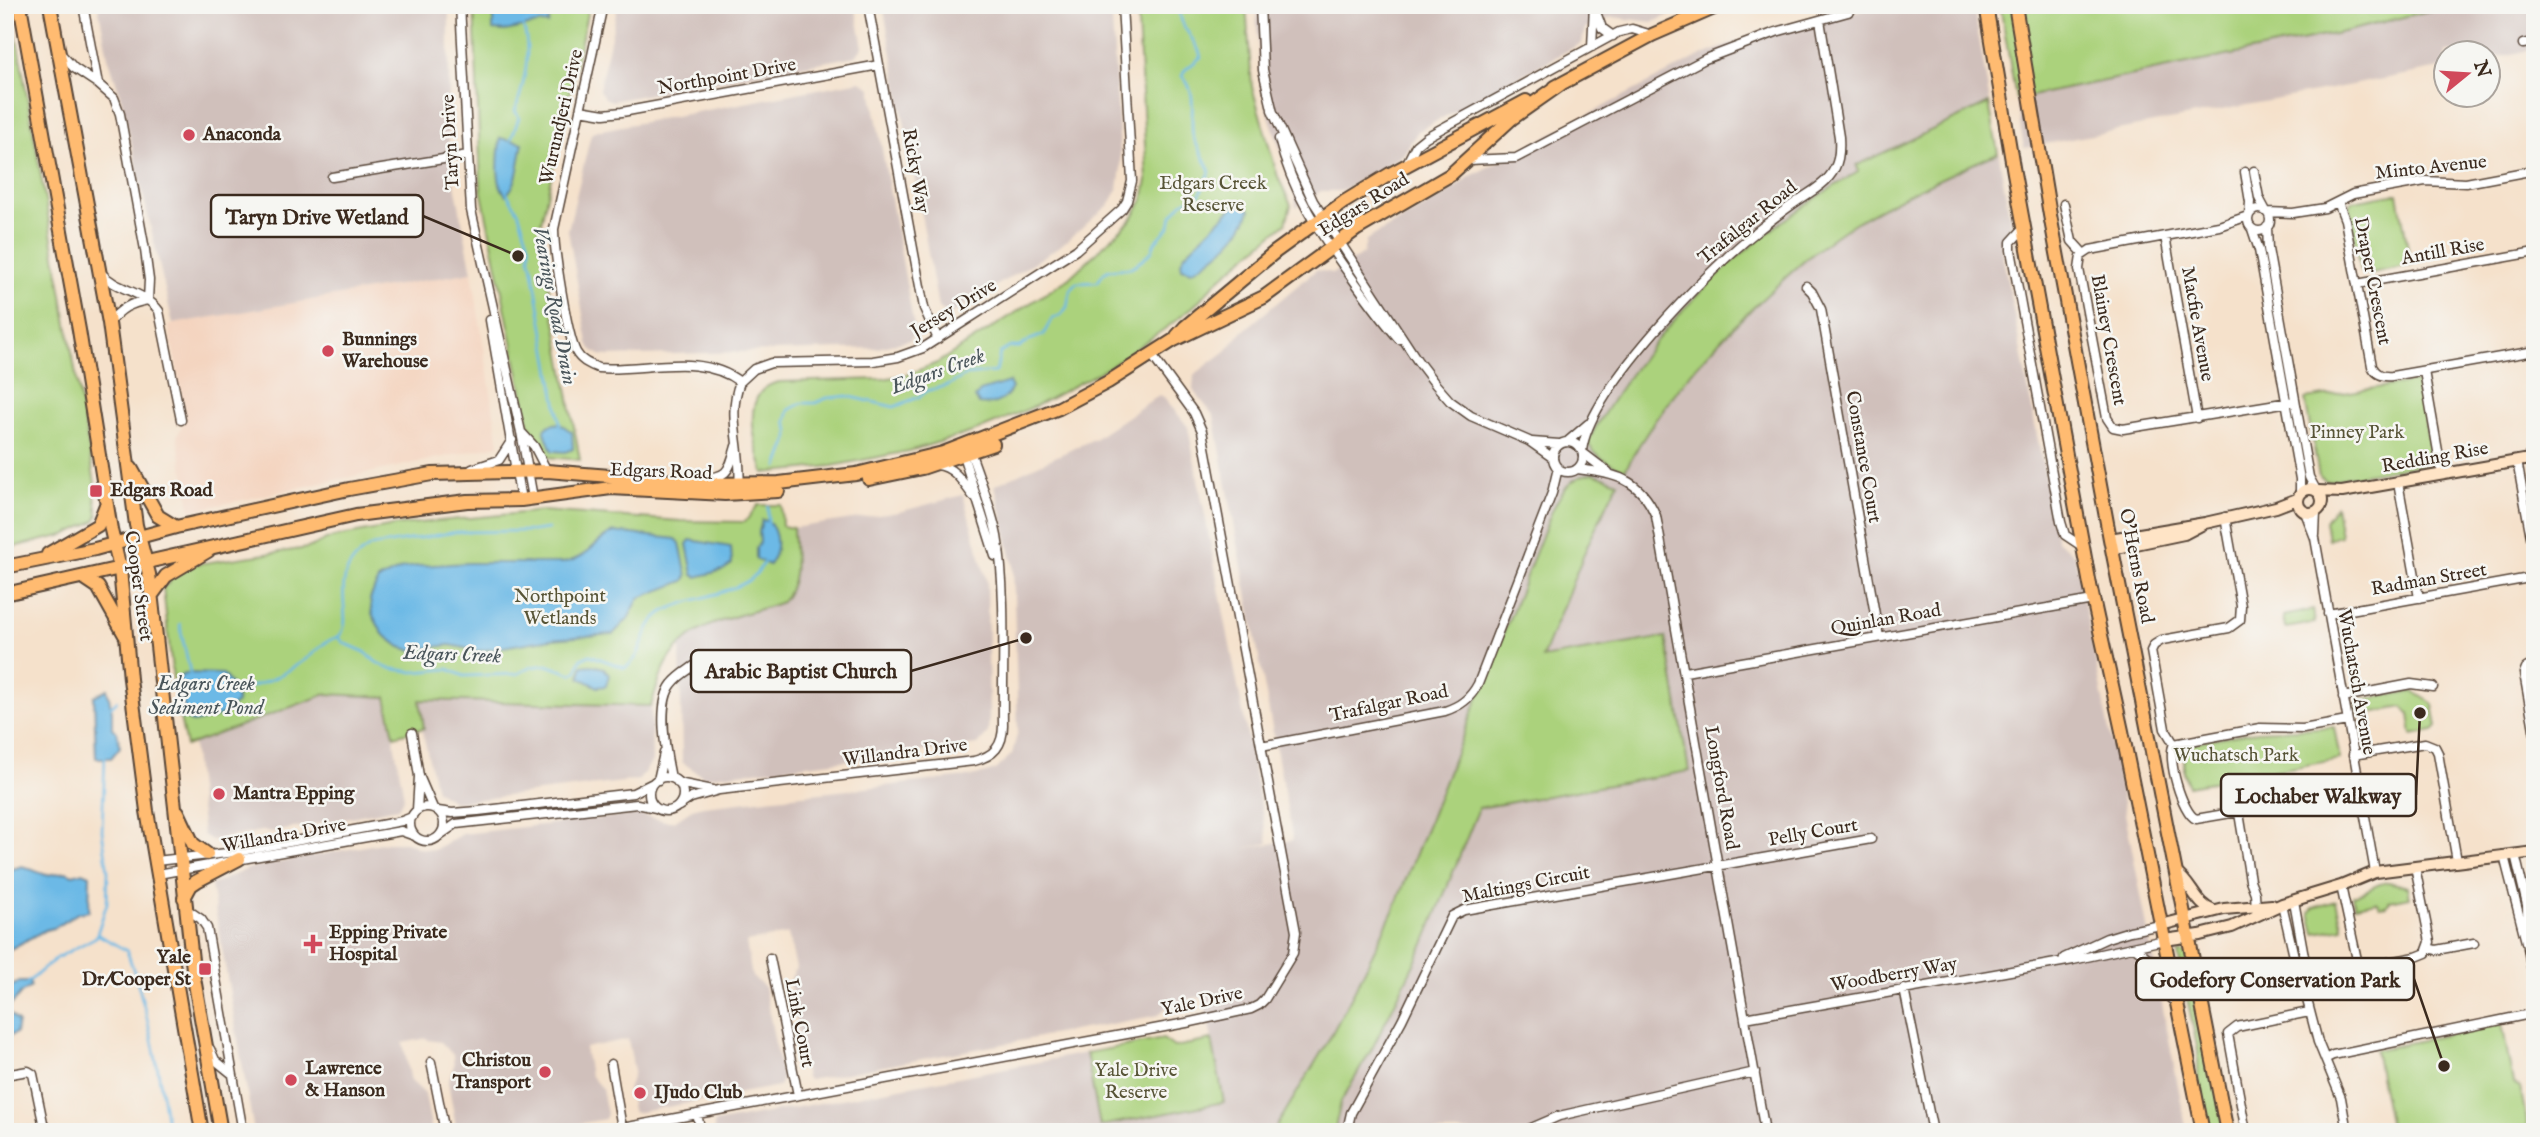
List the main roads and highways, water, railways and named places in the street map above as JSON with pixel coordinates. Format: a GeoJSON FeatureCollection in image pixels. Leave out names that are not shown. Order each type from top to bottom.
{"type":"FeatureCollection","features":[{"type":"Feature","properties":{"kind":"main road","name":"Cooper Street"},"geometry":{"type":"LineString","coordinates":[[20,5],[120,569],[130,679],[156,861],[202,1132]]}},
{"type":"Feature","properties":{"kind":"main road","name":"Cooper Street"},"geometry":{"type":"LineString","coordinates":[[50,5],[108,323],[139,536],[147,562],[184,903],[196,992],[221,1132]]}},
{"type":"Feature","properties":{"kind":"main road","name":"Edgars Road"},"geometry":{"type":"LineString","coordinates":[[1174,340],[1185,327],[1318,220],[1369,186],[1653,35],[1721,5]]}},
{"type":"Feature","properties":{"kind":"main road","name":"Edgars Road"},"geometry":{"type":"LineString","coordinates":[[1701,13],[1735,5]]}},
{"type":"Feature","properties":{"kind":"main road"},"geometry":{"type":"LineString","coordinates":[[1979,5],[1988,12],[2024,229],[2093,600],[2203,1132]]}},
{"type":"Feature","properties":{"kind":"main road","name":"O'Herns Road"},"geometry":{"type":"LineString","coordinates":[[2015,5],[2050,215],[2111,544],[2227,1132]]}},
{"type":"Feature","properties":{"kind":"main road","name":"Edgars Road"},"geometry":{"type":"LineString","coordinates":[[5,594],[356,514],[467,501],[527,499],[611,488],[782,491],[830,486],[933,464],[1059,408],[1108,382],[1174,340],[1264,296],[1388,210],[1450,175],[1520,112],[1561,84]]}},
{"type":"Feature","properties":{"kind":"main road","name":"Edgars Road"},"geometry":{"type":"LineString","coordinates":[[5,567],[393,480],[458,473],[547,471],[711,484],[738,489],[856,474],[965,450]]}},
{"type":"Feature","properties":{"kind":"main road"},"geometry":{"type":"LineString","coordinates":[[127,461],[159,516],[176,527]]}},
{"type":"Feature","properties":{"kind":"main road"},"geometry":{"type":"LineString","coordinates":[[32,563],[98,525],[107,504]]}},
{"type":"Feature","properties":{"kind":"main road"},"geometry":{"type":"LineString","coordinates":[[152,596],[166,576],[214,547]]}},
{"type":"Feature","properties":{"kind":"main road"},"geometry":{"type":"LineString","coordinates":[[83,577],[102,591],[128,641]]}},
{"type":"Feature","properties":{"kind":"main road"},"geometry":{"type":"LineString","coordinates":[[173,799],[193,844],[207,854]]}},
{"type":"Feature","properties":{"kind":"main road"},"geometry":{"type":"LineString","coordinates":[[184,903],[191,885],[239,859]]}},
{"type":"Feature","properties":{"kind":"water"},"geometry":{"type":"Polygon","coordinates":[[[493,5],[552,5],[548,24],[505,31],[493,30],[493,5]]]}},
{"type":"Feature","properties":{"kind":"water"},"geometry":{"type":"Polygon","coordinates":[[[500,138],[523,143],[516,178],[506,195],[499,176],[500,138]]]}},
{"type":"Feature","properties":{"kind":"water"},"geometry":{"type":"Polygon","coordinates":[[[1243,203],[1250,210],[1235,237],[1210,260],[1192,271],[1182,268],[1181,262],[1185,254],[1235,205],[1243,203]]]}},
{"type":"Feature","properties":{"kind":"water"},"geometry":{"type":"Polygon","coordinates":[[[1009,382],[1012,388],[998,402],[979,404],[975,398],[980,391],[1009,382]]]}},
{"type":"Feature","properties":{"kind":"water"},"geometry":{"type":"Polygon","coordinates":[[[559,423],[572,432],[573,449],[565,452],[552,451],[544,430],[559,423]]]}},
{"type":"Feature","properties":{"kind":"water"},"geometry":{"type":"Polygon","coordinates":[[[762,520],[768,521],[776,537],[775,554],[769,565],[756,559],[762,520]]]}},
{"type":"Feature","properties":{"kind":"water"},"geometry":{"type":"Polygon","coordinates":[[[614,532],[676,539],[680,543],[687,576],[684,581],[639,598],[628,619],[613,634],[551,639],[479,651],[450,645],[411,650],[400,647],[383,634],[372,614],[370,599],[378,580],[403,568],[468,563],[563,563],[580,557],[614,532]]]}},
{"type":"Feature","properties":{"kind":"water"},"geometry":{"type":"Polygon","coordinates":[[[690,540],[731,547],[732,564],[723,570],[697,577],[693,575],[687,544],[690,540]]]}},
{"type":"Feature","properties":{"kind":"water"},"geometry":{"type":"Polygon","coordinates":[[[582,666],[604,668],[609,675],[606,686],[598,687],[580,678],[582,666]]]}},
{"type":"Feature","properties":{"kind":"water","name":"Edgars Creek Sediment Pond"},"geometry":{"type":"Polygon","coordinates":[[[190,673],[223,674],[235,690],[237,703],[219,716],[194,723],[186,719],[179,679],[190,673]]]}},
{"type":"Feature","properties":{"kind":"water"},"geometry":{"type":"Polygon","coordinates":[[[107,689],[112,711],[112,728],[117,732],[120,747],[111,758],[96,758],[94,696],[107,689]]]}},
{"type":"Feature","properties":{"kind":"water"},"geometry":{"type":"Polygon","coordinates":[[[5,863],[8,868],[22,866],[46,875],[66,872],[73,875],[83,872],[90,875],[89,911],[78,913],[5,952],[5,863]]]}},
{"type":"Feature","properties":{"kind":"water"},"geometry":{"type":"Polygon","coordinates":[[[19,982],[29,982],[31,987],[21,993],[6,1011],[18,1022],[16,1033],[5,1038],[5,990],[19,982]]]}},
{"type":"Feature","properties":{"kind":"waterway","name":"Edgars Creek"},"geometry":{"type":"LineString","coordinates":[[778,467],[789,437],[786,421],[789,410],[802,403],[847,396],[894,407],[919,397],[926,391],[949,385],[966,375],[996,372],[1000,353],[1010,347],[1020,347],[1043,335],[1052,319],[1061,315],[1076,283],[1098,282],[1107,271],[1131,267],[1152,251],[1155,242],[1170,226],[1172,215],[1182,203],[1200,194],[1210,172],[1193,136],[1192,97],[1182,76],[1185,70],[1201,57],[1182,22],[1178,5]]}},
{"type":"Feature","properties":{"kind":"waterway","name":"Vearings Road Drain"},"geometry":{"type":"LineString","coordinates":[[510,143],[519,117],[515,111],[526,68],[527,46],[523,25]]}},
{"type":"Feature","properties":{"kind":"waterway","name":"Vearings Road Drain"},"geometry":{"type":"LineString","coordinates":[[506,192],[518,211],[530,247],[530,261],[560,424]]}},
{"type":"Feature","properties":{"kind":"waterway","name":"Edgars Creek"},"geometry":{"type":"LineString","coordinates":[[768,506],[768,524]]}},
{"type":"Feature","properties":{"kind":"waterway","name":"Vearings Road Drain"},"geometry":{"type":"LineString","coordinates":[[338,637],[345,620],[343,596],[348,570],[356,558],[372,546],[456,532],[548,529]]}},
{"type":"Feature","properties":{"kind":"waterway","name":"Edgars Creek"},"geometry":{"type":"LineString","coordinates":[[234,690],[263,683],[281,675],[325,643],[338,637],[387,668],[414,672],[448,669],[464,676],[517,674],[531,667],[547,665],[572,674],[577,671],[581,659],[590,655],[625,668],[633,662],[652,622],[659,615],[679,605],[742,584],[753,577],[764,562]]}},
{"type":"Feature","properties":{"kind":"waterway"},"geometry":{"type":"LineString","coordinates":[[180,624],[190,674]]}},
{"type":"Feature","properties":{"kind":"waterway"},"geometry":{"type":"LineString","coordinates":[[110,707],[117,701]]}},
{"type":"Feature","properties":{"kind":"waterway","name":"Edgars Creek"},"geometry":{"type":"LineString","coordinates":[[182,719],[188,714]]}},
{"type":"Feature","properties":{"kind":"waterway","name":"Edgars Creek"},"geometry":{"type":"LineString","coordinates":[[27,983],[55,959],[96,937],[107,903],[108,871],[102,831],[105,756]]}},
{"type":"Feature","properties":{"kind":"waterway"},"geometry":{"type":"LineString","coordinates":[[97,934],[127,951],[152,1040],[168,1132]]}},
{"type":"Feature","properties":{"kind":"place","name":"Anaconda"},"geometry":{"type":"Point","coordinates":[189,135]}},
{"type":"Feature","properties":{"kind":"place","name":"Taryn Drive Wetland"},"geometry":{"type":"Point","coordinates":[518,256]}},
{"type":"Feature","properties":{"kind":"place","name":"Bunnings Warehouse"},"geometry":{"type":"Point","coordinates":[328,351]}},
{"type":"Feature","properties":{"kind":"place","name":"Edgars Road"},"geometry":{"type":"Point","coordinates":[96,491]}},
{"type":"Feature","properties":{"kind":"place","name":"Arabic Baptist Church"},"geometry":{"type":"Point","coordinates":[1026,638]}},
{"type":"Feature","properties":{"kind":"place","name":"Lochaber Walkway"},"geometry":{"type":"Point","coordinates":[2420,713]}},
{"type":"Feature","properties":{"kind":"place","name":"Mantra Epping"},"geometry":{"type":"Point","coordinates":[219,794]}},
{"type":"Feature","properties":{"kind":"place","name":"Epping Private Hospital"},"geometry":{"type":"Point","coordinates":[313,944]}},
{"type":"Feature","properties":{"kind":"place","name":"Yale Dr/Cooper St"},"geometry":{"type":"Point","coordinates":[205,969]}},
{"type":"Feature","properties":{"kind":"place","name":"Godefory Conservation Park"},"geometry":{"type":"Point","coordinates":[2444,1066]}},
{"type":"Feature","properties":{"kind":"place","name":"Christou Transport"},"geometry":{"type":"Point","coordinates":[545,1072]}},
{"type":"Feature","properties":{"kind":"place","name":"Lawrence & Hanson"},"geometry":{"type":"Point","coordinates":[291,1080]}},
{"type":"Feature","properties":{"kind":"place","name":"IJudo Club"},"geometry":{"type":"Point","coordinates":[640,1093]}},
{"type":"Feature","properties":{"kind":"park label","name":"Edgars Creek Reserve"},"geometry":{"type":"Point","coordinates":[1213,195]}},
{"type":"Feature","properties":{"kind":"park label","name":"Pinney Park"},"geometry":{"type":"Point","coordinates":[2357,433]}},
{"type":"Feature","properties":{"kind":"park label","name":"Northpoint Wetlands"},"geometry":{"type":"Point","coordinates":[560,608]}},
{"type":"Feature","properties":{"kind":"park label","name":"Wuchatsch Park"},"geometry":{"type":"Point","coordinates":[2236,756]}},
{"type":"Feature","properties":{"kind":"park label","name":"Yale Drive Reserve"},"geometry":{"type":"Point","coordinates":[1136,1082]}}]}
